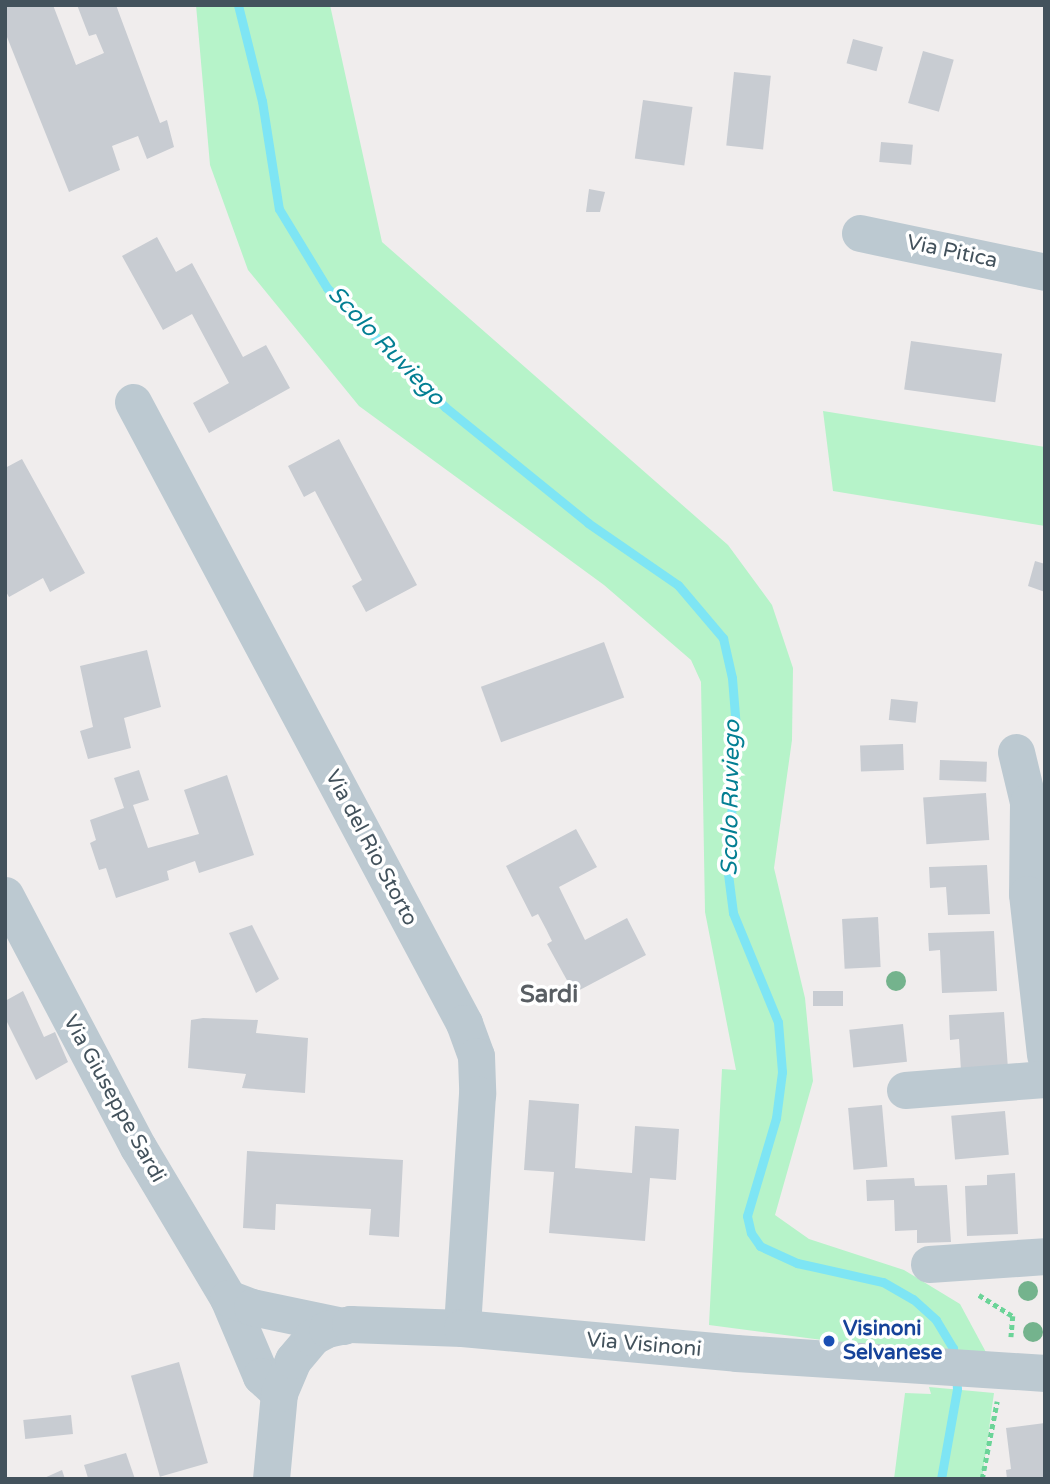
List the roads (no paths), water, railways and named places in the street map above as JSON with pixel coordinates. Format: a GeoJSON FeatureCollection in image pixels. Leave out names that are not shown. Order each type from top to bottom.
{"type":"FeatureCollection","features":[{"type":"Feature","properties":{"kind":"street","name":"Via Pitica"},"geometry":{"type":"LineString","coordinates":[[860,233],[1045,272]]}},
{"type":"Feature","properties":{"kind":"street","name":"Via del Rio Storto"},"geometry":{"type":"LineString","coordinates":[[133,402],[464,1023],[476,1056],[477,1094],[462,1328]]}},
{"type":"Feature","properties":{"kind":"street"},"geometry":{"type":"LineString","coordinates":[[1016,752],[1028,802],[1027,894],[1045,1055]]}},
{"type":"Feature","properties":{"kind":"street","name":"Via Giuseppe Sardi"},"geometry":{"type":"LineString","coordinates":[[5,895],[138,1147],[228,1298],[261,1376],[279,1393]]}},
{"type":"Feature","properties":{"kind":"street"},"geometry":{"type":"LineString","coordinates":[[905,1090],[1045,1079]]}},
{"type":"Feature","properties":{"kind":"street"},"geometry":{"type":"LineString","coordinates":[[929,1264],[1045,1256]]}},
{"type":"Feature","properties":{"kind":"street"},"geometry":{"type":"LineString","coordinates":[[228,1298],[252,1307],[343,1325]]}},
{"type":"Feature","properties":{"kind":"street","name":"Via Visinoni"},"geometry":{"type":"LineString","coordinates":[[279,1393],[301,1348],[312,1337],[343,1325],[360,1323],[462,1328],[736,1353],[1045,1373]]}},
{"type":"Feature","properties":{"kind":"street"},"geometry":{"type":"LineString","coordinates":[[271,1479],[279,1393]]}},
{"type":"Feature","properties":{"kind":"waterway","name":"Scolo Ruviego"},"geometry":{"type":"LineString","coordinates":[[238,5],[262,101],[279,209],[327,288],[445,407],[588,523],[678,585],[723,638],[732,678],[737,740],[727,866],[733,913],[778,1022],[782,1072],[776,1118],[747,1216],[751,1233],[760,1246],[797,1263],[883,1282],[913,1299],[936,1320],[953,1348],[954,1359]]}},
{"type":"Feature","properties":{"kind":"waterway","name":"Scolo Ruviego"},"geometry":{"type":"LineString","coordinates":[[941,1479],[957,1389],[956,1376]]}},
{"type":"Feature","properties":{"kind":"place","name":"Visinoni Selvanese"},"geometry":{"type":"Point","coordinates":[829,1341]}},
{"type":"Feature","properties":{"kind":"district","name":"Sardi"},"geometry":{"type":"Point","coordinates":[549,995]}}]}
